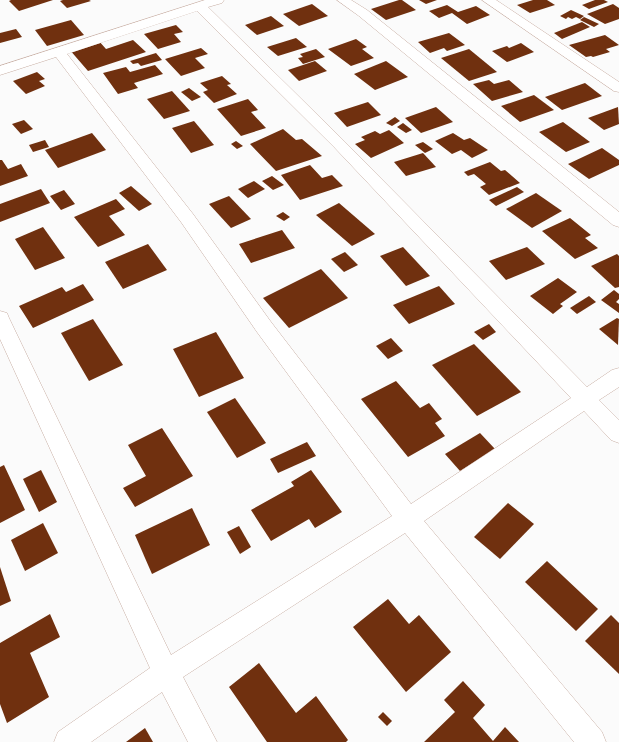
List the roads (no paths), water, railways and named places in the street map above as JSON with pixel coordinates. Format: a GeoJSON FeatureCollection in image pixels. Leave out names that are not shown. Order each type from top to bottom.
{"type":"FeatureCollection","features":[{"type":"Feature","properties":{"kind":"street"},"geometry":{"type":"LineString","coordinates":[[0,71],[218,0]]}},
{"type":"Feature","properties":{"kind":"street"},"geometry":{"type":"LineString","coordinates":[[344,0],[363,13],[619,221]]}},
{"type":"Feature","properties":{"kind":"street"},"geometry":{"type":"LineString","coordinates":[[488,0],[619,88]]}},
{"type":"Feature","properties":{"kind":"street"},"geometry":{"type":"LineString","coordinates":[[200,7],[345,149],[584,400],[619,434]]}},
{"type":"Feature","properties":{"kind":"street"},"geometry":{"type":"LineString","coordinates":[[58,52],[187,218],[264,327],[408,519],[592,742]]}},
{"type":"Feature","properties":{"kind":"street"},"geometry":{"type":"LineString","coordinates":[[0,318],[166,673],[202,742]]}},
{"type":"Feature","properties":{"kind":"street"},"geometry":{"type":"LineString","coordinates":[[68,742],[166,673],[408,519],[619,376]]}}]}
